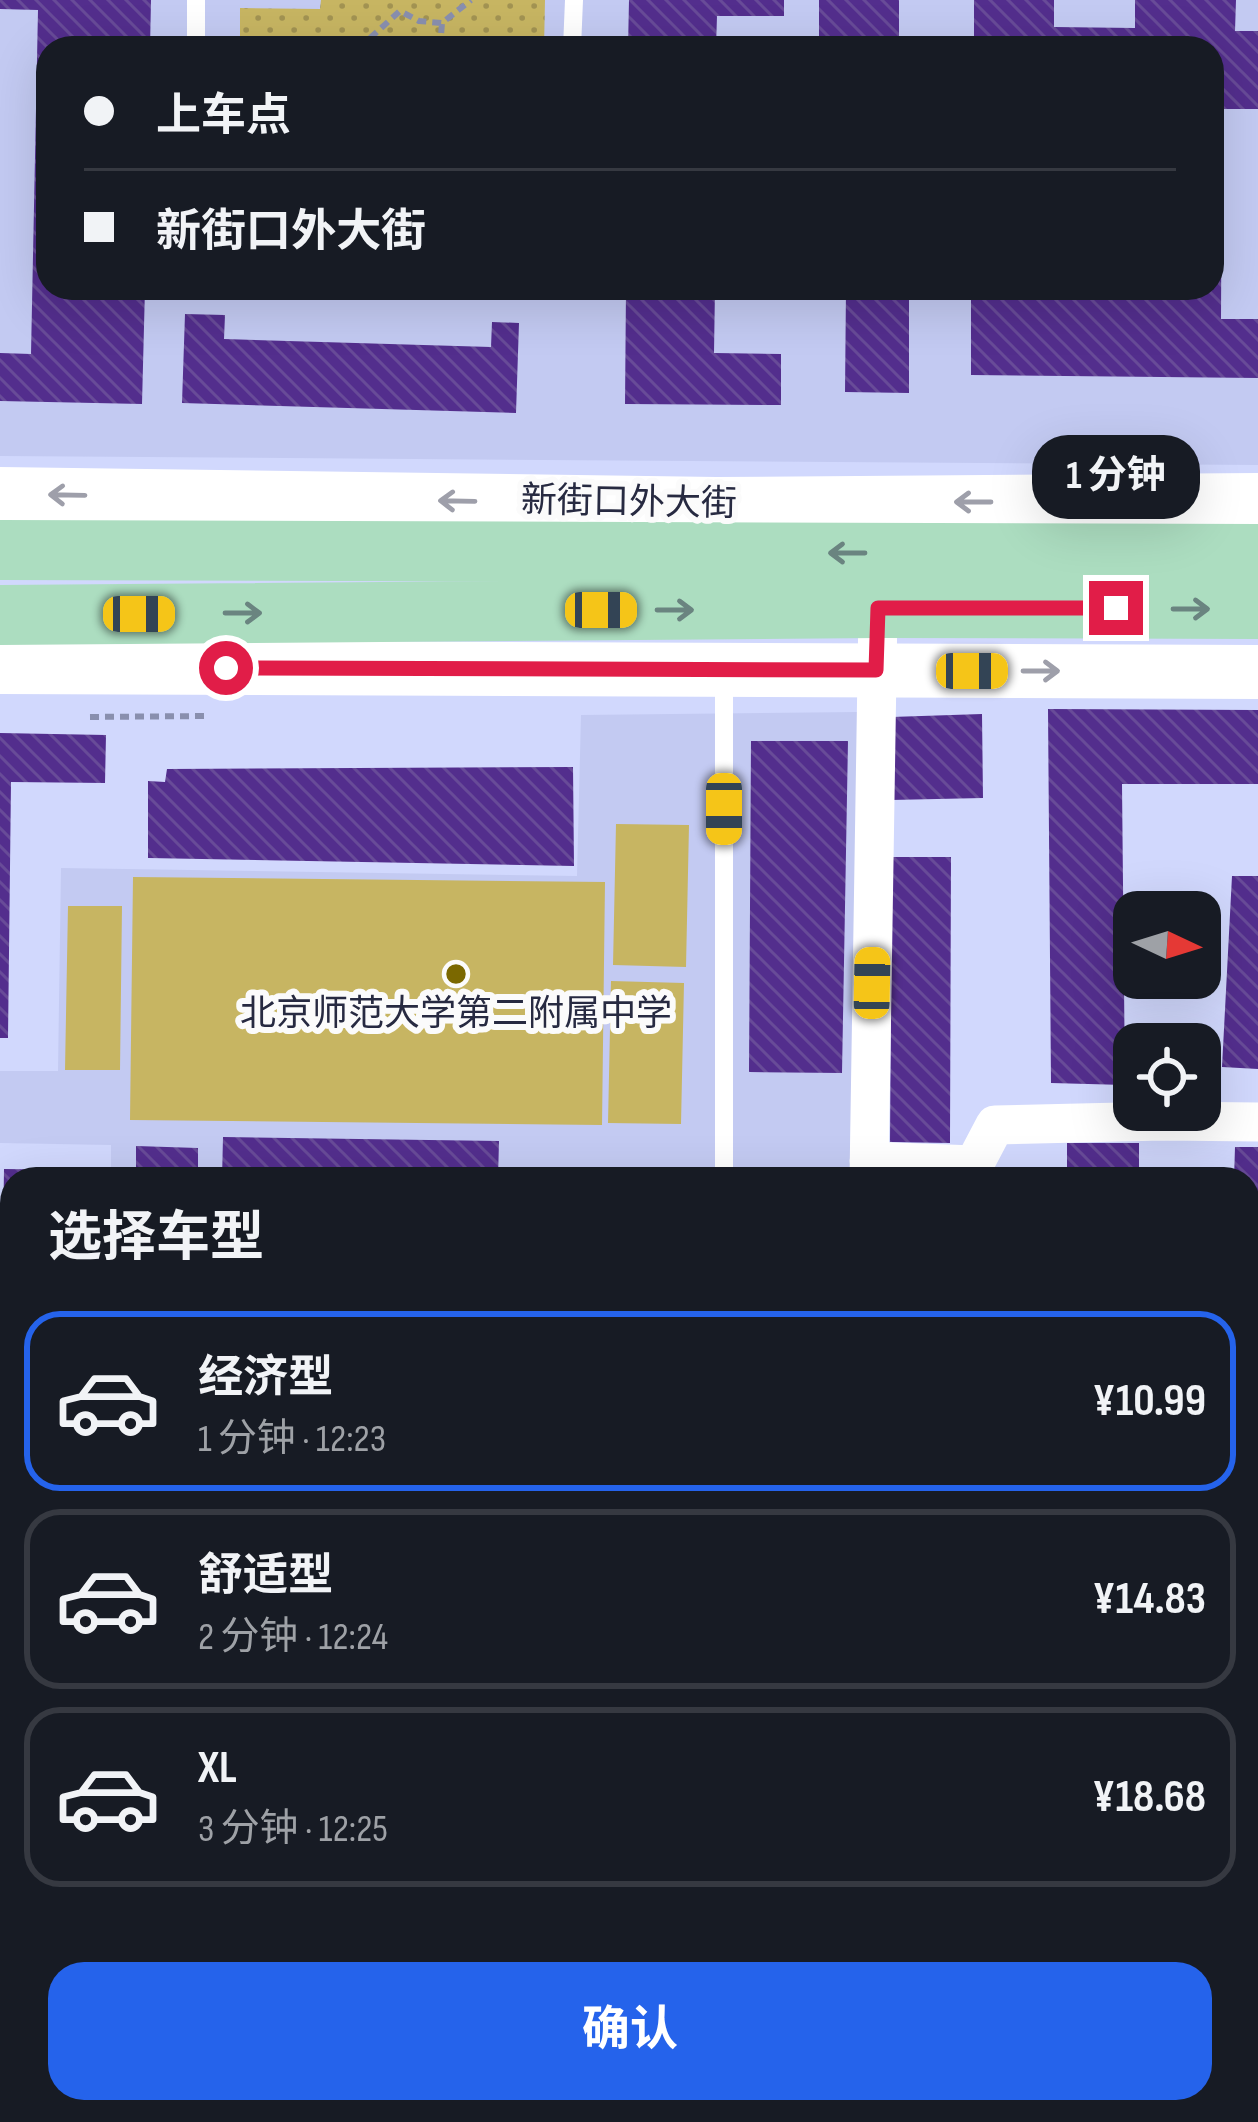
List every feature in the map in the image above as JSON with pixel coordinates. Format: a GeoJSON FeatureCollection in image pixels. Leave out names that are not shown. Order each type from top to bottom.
{"type":"FeatureCollection","features":[{"type":"Feature","properties":{"kind":"main road","name":"新街口外大街"},"geometry":{"type":"LineString","coordinates":[[0,550],[1258,554]]}},
{"type":"Feature","properties":{"kind":"main road"},"geometry":{"type":"LineString","coordinates":[[0,615],[1258,609]]}},
{"type":"Feature","properties":{"kind":"street","name":"新街口外大街"},"geometry":{"type":"LineString","coordinates":[[0,494],[716,505],[1258,500]]}},
{"type":"Feature","properties":{"kind":"street"},"geometry":{"type":"LineString","coordinates":[[869,1167],[878,608]]}},
{"type":"Feature","properties":{"kind":"street"},"geometry":{"type":"LineString","coordinates":[[0,667],[1258,672]]}},
{"type":"Feature","properties":{"kind":"street"},"geometry":{"type":"LineString","coordinates":[[948,1167],[974,1166],[995,1126],[1258,1122]]}},
{"type":"Feature","properties":{"kind":"lane"},"geometry":{"type":"LineString","coordinates":[[196,0],[196,36]]}},
{"type":"Feature","properties":{"kind":"lane"},"geometry":{"type":"LineString","coordinates":[[572,36],[574,0]]}},
{"type":"Feature","properties":{"kind":"lane"},"geometry":{"type":"LineString","coordinates":[[724,670],[724,1167]]}},
{"type":"Feature","properties":{"kind":"path"},"geometry":{"type":"LineString","coordinates":[[398,0],[400,11]]}},
{"type":"Feature","properties":{"kind":"path"},"geometry":{"type":"LineString","coordinates":[[400,11],[419,21],[442,23],[470,0]]}},
{"type":"Feature","properties":{"kind":"path"},"geometry":{"type":"LineString","coordinates":[[372,36],[400,11]]}},
{"type":"Feature","properties":{"kind":"path"},"geometry":{"type":"LineString","coordinates":[[441,36],[442,23]]}},
{"type":"Feature","properties":{"kind":"shaded area"},"geometry":{"type":"Polygon","coordinates":[[[0,0],[1258,0],[1258,465],[0,456],[0,0]]]}},
{"type":"Feature","properties":{"kind":"shaded area"},"geometry":{"type":"Polygon","coordinates":[[[321,0],[545,0],[544,36],[240,36],[240,8],[320,9],[321,0]]]}},
{"type":"Feature","properties":{"kind":"shaded area","name":"北京师范大学第二附属中学"},"geometry":{"type":"Polygon","coordinates":[[[858,712],[850,1167],[111,1167],[111,1145],[0,1143],[0,1071],[58,1071],[61,868],[577,876],[581,715],[858,712]]]}},
{"type":"Feature","properties":{"kind":"shaded area"},"geometry":{"type":"Polygon","coordinates":[[[616,824],[689,825],[686,967],[613,965],[616,824]]]}},
{"type":"Feature","properties":{"kind":"shaded area"},"geometry":{"type":"Polygon","coordinates":[[[133,877],[605,882],[602,1125],[130,1120],[133,877]]]}},
{"type":"Feature","properties":{"kind":"shaded area"},"geometry":{"type":"Polygon","coordinates":[[[68,906],[122,906],[120,1070],[65,1070],[68,906]]]}},
{"type":"Feature","properties":{"kind":"shaded area"},"geometry":{"type":"Polygon","coordinates":[[[611,981],[684,983],[681,1124],[608,1123],[611,981]]]}},
{"type":"Feature","properties":{"kind":"building"},"geometry":{"type":"Polygon","coordinates":[[[0,0],[151,0],[150,36],[37,36],[38,10],[0,9],[0,0]]]}},
{"type":"Feature","properties":{"kind":"building"},"geometry":{"type":"Polygon","coordinates":[[[629,0],[784,0],[784,16],[717,16],[716,36],[628,36],[629,0]]]}},
{"type":"Feature","properties":{"kind":"building"},"geometry":{"type":"Polygon","coordinates":[[[819,0],[899,0],[899,36],[819,36],[819,0]]]}},
{"type":"Feature","properties":{"kind":"building"},"geometry":{"type":"Polygon","coordinates":[[[974,0],[1054,0],[1054,27],[1135,28],[1135,0],[1236,0],[1235,31],[1258,31],[1258,109],[1224,109],[1224,36],[974,36],[974,0]]]}},
{"type":"Feature","properties":{"kind":"building"},"geometry":{"type":"Polygon","coordinates":[[[36,108],[36,300],[145,300],[142,404],[0,401],[0,353],[31,354],[36,108]]]}},
{"type":"Feature","properties":{"kind":"building"},"geometry":{"type":"Polygon","coordinates":[[[626,300],[715,300],[714,353],[781,354],[781,405],[625,404],[626,300]]]}},
{"type":"Feature","properties":{"kind":"building"},"geometry":{"type":"Polygon","coordinates":[[[846,300],[909,300],[909,393],[845,392],[846,300]]]}},
{"type":"Feature","properties":{"kind":"building"},"geometry":{"type":"Polygon","coordinates":[[[971,300],[1221,300],[1221,319],[1258,319],[1258,378],[971,375],[971,300]]]}},
{"type":"Feature","properties":{"kind":"building"},"geometry":{"type":"Polygon","coordinates":[[[185,314],[225,315],[224,339],[491,347],[492,322],[519,323],[516,413],[182,403],[185,314]]]}},
{"type":"Feature","properties":{"kind":"building"},"geometry":{"type":"Polygon","coordinates":[[[1048,709],[1258,710],[1258,784],[1122,784],[1123,891],[1113,891],[1113,999],[1124,999],[1124,1023],[1113,1023],[1113,1085],[1051,1083],[1048,709]]]}},
{"type":"Feature","properties":{"kind":"building"},"geometry":{"type":"Polygon","coordinates":[[[982,714],[983,798],[891,800],[891,717],[982,714]]]}},
{"type":"Feature","properties":{"kind":"building"},"geometry":{"type":"Polygon","coordinates":[[[0,733],[106,735],[105,783],[11,782],[8,1038],[0,1038],[0,733]]]}},
{"type":"Feature","properties":{"kind":"building"},"geometry":{"type":"Polygon","coordinates":[[[751,741],[848,741],[842,1073],[749,1072],[751,741]]]}},
{"type":"Feature","properties":{"kind":"building"},"geometry":{"type":"Polygon","coordinates":[[[573,767],[574,866],[148,858],[148,781],[165,782],[167,769],[573,767]]]}},
{"type":"Feature","properties":{"kind":"building"},"geometry":{"type":"Polygon","coordinates":[[[892,857],[951,857],[950,1143],[890,1142],[892,857]]]}},
{"type":"Feature","properties":{"kind":"building"},"geometry":{"type":"Polygon","coordinates":[[[1232,876],[1258,876],[1258,1069],[1222,1067],[1232,876]]]}},
{"type":"Feature","properties":{"kind":"building"},"geometry":{"type":"Polygon","coordinates":[[[223,1137],[499,1141],[498,1167],[222,1167],[223,1137]]]}},
{"type":"Feature","properties":{"kind":"building"},"geometry":{"type":"Polygon","coordinates":[[[1067,1143],[1139,1143],[1139,1167],[1067,1167],[1067,1143]]]}},
{"type":"Feature","properties":{"kind":"building"},"geometry":{"type":"Polygon","coordinates":[[[136,1146],[198,1148],[198,1167],[136,1167],[136,1146]]]}},
{"type":"Feature","properties":{"kind":"building"},"geometry":{"type":"Polygon","coordinates":[[[1235,1147],[1258,1147],[1258,1167],[1234,1167],[1235,1147]]]}},
{"type":"Feature","properties":{"kind":"place","name":"北京师范大学第二附属中学"},"geometry":{"type":"Point","coordinates":[456,974]}},
{"type":"Feature","properties":{"kind":"route"},"geometry":{"type":"LineString","coordinates":[[226,668],[876,670],[878,608],[1116,608]]}}]}
